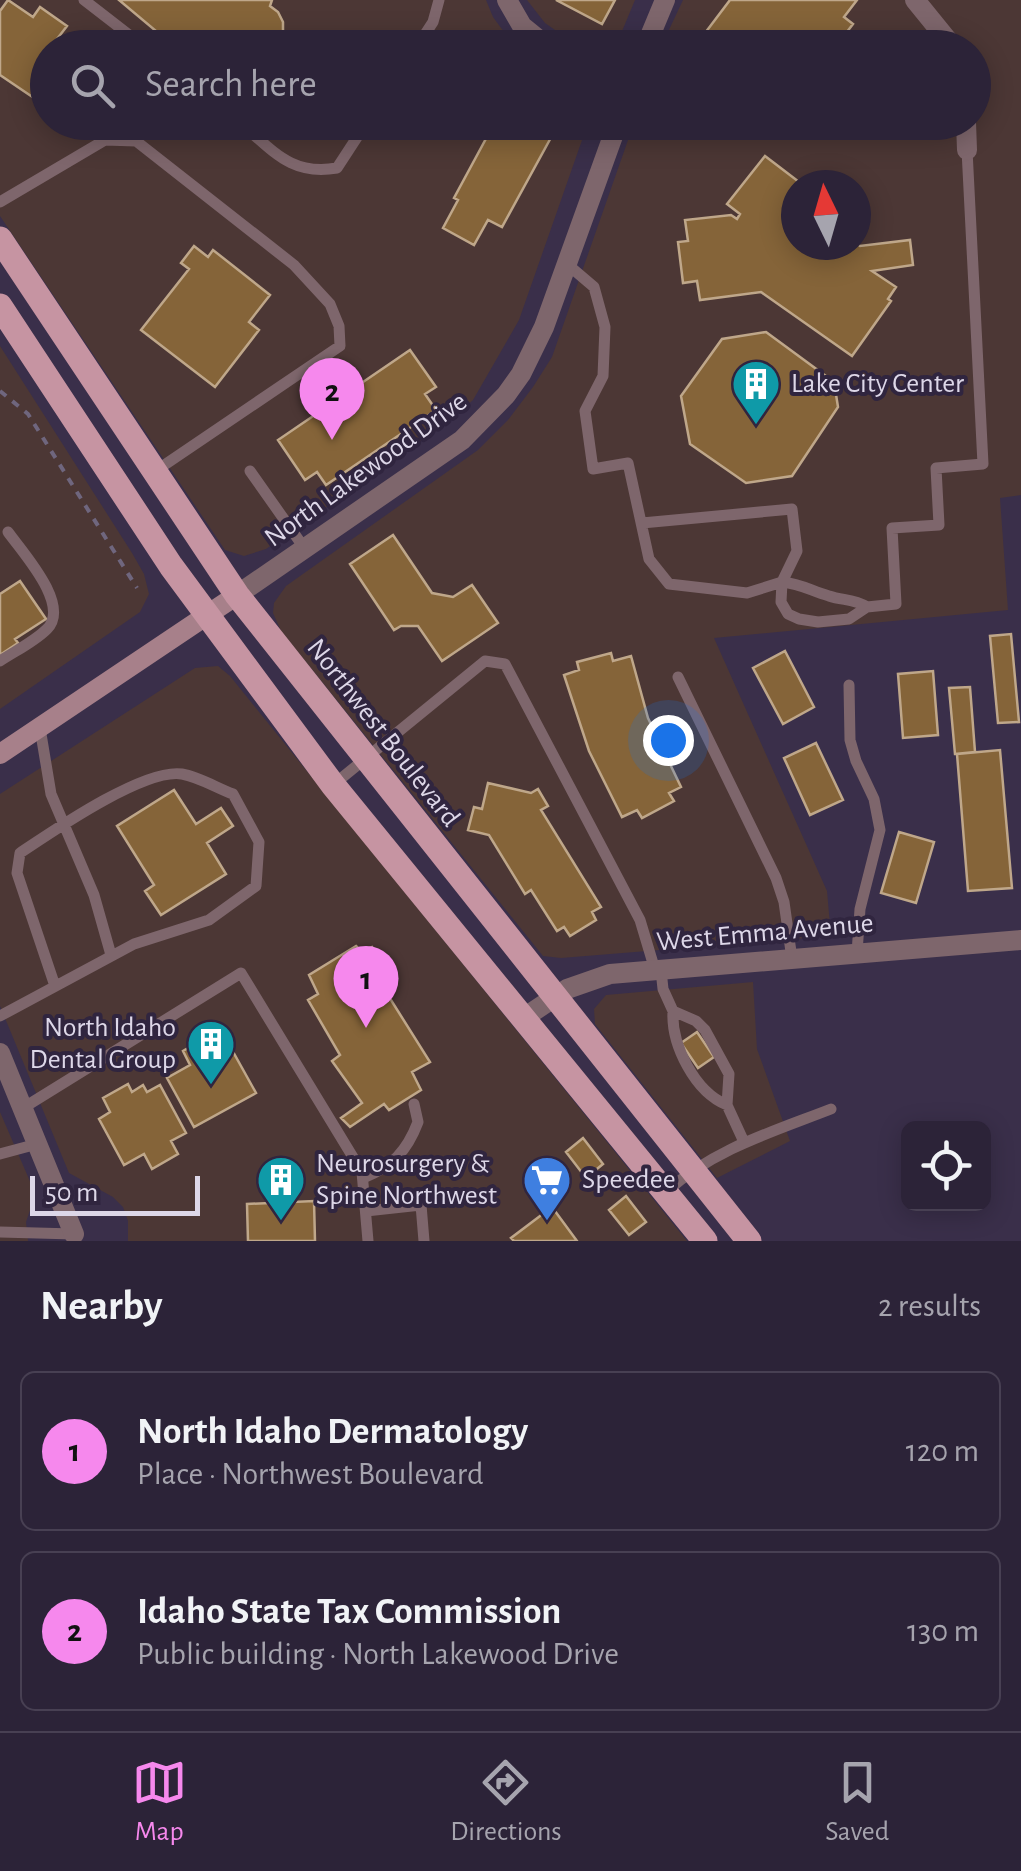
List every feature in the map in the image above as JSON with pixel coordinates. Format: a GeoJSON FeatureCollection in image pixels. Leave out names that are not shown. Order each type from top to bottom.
{"type":"FeatureCollection","features":[{"type":"Feature","properties":{"kind":"main road","name":"Northwest Boulevard"},"geometry":{"type":"LineString","coordinates":[[0,239],[238,595],[749,1241]]}},
{"type":"Feature","properties":{"kind":"main road"},"geometry":{"type":"LineString","coordinates":[[0,306],[76,426],[206,614],[334,785],[705,1241]]}},
{"type":"Feature","properties":{"kind":"street"},"geometry":{"type":"LineString","coordinates":[[507,0],[527,30]]}},
{"type":"Feature","properties":{"kind":"street"},"geometry":{"type":"LineString","coordinates":[[652,30],[665,0]]}},
{"type":"Feature","properties":{"kind":"street"},"geometry":{"type":"LineString","coordinates":[[914,0],[939,30]]}},
{"type":"Feature","properties":{"kind":"street","name":"North Lakewood Drive"},"geometry":{"type":"LineString","coordinates":[[0,754],[305,549],[462,440],[490,415],[522,374],[535,349],[612,140]]}},
{"type":"Feature","properties":{"kind":"street"},"geometry":{"type":"LineString","coordinates":[[967,140],[967,150]]}},
{"type":"Feature","properties":{"kind":"street","name":"West Emma Avenue"},"geometry":{"type":"LineString","coordinates":[[526,1017],[589,979],[1021,940]]}},
{"type":"Feature","properties":{"kind":"street"},"geometry":{"type":"LineString","coordinates":[[0,1053],[73,1239]]}},
{"type":"Feature","properties":{"kind":"lane"},"geometry":{"type":"LineString","coordinates":[[84,0],[123,30]]}},
{"type":"Feature","properties":{"kind":"lane"},"geometry":{"type":"LineString","coordinates":[[428,30],[439,0]]}},
{"type":"Feature","properties":{"kind":"lane"},"geometry":{"type":"LineString","coordinates":[[0,202],[105,140],[136,141],[294,266],[330,304],[340,326],[340,346],[153,472]]}},
{"type":"Feature","properties":{"kind":"lane"},"geometry":{"type":"LineString","coordinates":[[261,140],[291,165],[318,171],[337,168],[355,140]]}},
{"type":"Feature","properties":{"kind":"lane"},"geometry":{"type":"LineString","coordinates":[[642,523],[792,509],[797,550],[782,582],[781,602],[788,614],[818,622],[849,619],[867,608],[896,604],[892,528],[939,526],[936,468],[983,464],[967,150]]}},
{"type":"Feature","properties":{"kind":"lane"},"geometry":{"type":"LineString","coordinates":[[567,264],[594,286],[605,327],[603,376],[585,411],[594,469],[628,462],[649,559],[669,584],[747,593],[782,582],[806,584],[838,599],[854,599],[867,608]]}},
{"type":"Feature","properties":{"kind":"lane"},"geometry":{"type":"LineString","coordinates":[[250,471],[305,549]]}},
{"type":"Feature","properties":{"kind":"lane"},"geometry":{"type":"LineString","coordinates":[[0,661],[47,629],[54,609],[49,592],[8,532]]}},
{"type":"Feature","properties":{"kind":"lane"},"geometry":{"type":"LineString","coordinates":[[334,785],[485,661],[504,664],[640,920],[672,1011],[675,1040],[713,1099],[727,1104]]}},
{"type":"Feature","properties":{"kind":"lane"},"geometry":{"type":"LineString","coordinates":[[678,677],[776,878],[784,902],[792,959]]}},
{"type":"Feature","properties":{"kind":"lane"},"geometry":{"type":"LineString","coordinates":[[849,685],[850,740],[874,799],[880,830],[860,909],[857,953]]}},
{"type":"Feature","properties":{"kind":"lane"},"geometry":{"type":"LineString","coordinates":[[40,728],[51,794],[94,895],[111,955]]}},
{"type":"Feature","properties":{"kind":"lane"},"geometry":{"type":"LineString","coordinates":[[0,1016],[134,944],[209,920],[256,886],[259,842],[234,794],[181,774],[154,776],[64,824],[20,853],[18,874],[55,986]]}},
{"type":"Feature","properties":{"kind":"lane"},"geometry":{"type":"LineString","coordinates":[[23,1108],[241,972],[362,1172],[368,1241]]}},
{"type":"Feature","properties":{"kind":"lane"},"geometry":{"type":"LineString","coordinates":[[672,1011],[696,1020],[730,1074],[727,1104],[744,1142]]}},
{"type":"Feature","properties":{"kind":"lane"},"geometry":{"type":"LineString","coordinates":[[363,1178],[383,1170],[406,1148],[418,1122],[414,1104]]}},
{"type":"Feature","properties":{"kind":"lane"},"geometry":{"type":"LineString","coordinates":[[666,1192],[692,1169],[744,1142],[831,1109]]}},
{"type":"Feature","properties":{"kind":"lane"},"geometry":{"type":"LineString","coordinates":[[0,1154],[37,1144]]}},
{"type":"Feature","properties":{"kind":"lane"},"geometry":{"type":"LineString","coordinates":[[366,1211],[421,1205],[424,1241]]}},
{"type":"Feature","properties":{"kind":"lane"},"geometry":{"type":"LineString","coordinates":[[0,1232],[73,1239]]}},
{"type":"Feature","properties":{"kind":"path"},"geometry":{"type":"LineString","coordinates":[[0,391],[28,414],[136,588]]}},
{"type":"Feature","properties":{"kind":"shaded area"},"geometry":{"type":"Polygon","coordinates":[[[0,0],[486,0],[503,30],[30,30],[30,140],[582,140],[519,320],[473,400],[447,423],[266,549],[244,556],[225,550],[0,216],[0,0]]]}},
{"type":"Feature","properties":{"kind":"shaded area"},"geometry":{"type":"Polygon","coordinates":[[[527,0],[635,0],[622,30],[555,30],[527,0]]]}},
{"type":"Feature","properties":{"kind":"shaded area"},"geometry":{"type":"Polygon","coordinates":[[[683,0],[1021,0],[1021,495],[1000,498],[1008,610],[714,638],[827,891],[831,936],[561,958],[543,956],[281,631],[273,613],[274,603],[286,586],[478,450],[533,387],[552,357],[628,140],[991,140],[991,30],[669,30],[683,0]]]}},
{"type":"Feature","properties":{"kind":"shaded area"},"geometry":{"type":"Polygon","coordinates":[[[0,346],[132,553],[144,574],[149,594],[140,612],[0,709],[0,346]]]}},
{"type":"Feature","properties":{"kind":"shaded area"},"geometry":{"type":"Polygon","coordinates":[[[218,666],[687,1241],[128,1241],[123,1207],[113,1197],[69,1173],[0,1006],[0,794],[195,668],[218,666]]]}},
{"type":"Feature","properties":{"kind":"shaded area"},"geometry":{"type":"Polygon","coordinates":[[[753,982],[757,1049],[790,1141],[717,1178],[595,1024],[594,1009],[606,995],[753,982]]]}},
{"type":"Feature","properties":{"kind":"shaded area"},"geometry":{"type":"Polygon","coordinates":[[[0,1112],[32,1186],[26,1222],[28,1241],[0,1241],[0,1112]]]}},
{"type":"Feature","properties":{"kind":"building"},"geometry":{"type":"Polygon","coordinates":[[[8,0],[33,17],[40,7],[67,26],[64,30],[30,30],[30,95],[0,75],[0,11],[8,0]]]}},
{"type":"Feature","properties":{"kind":"building"},"geometry":{"type":"Polygon","coordinates":[[[119,0],[272,0],[270,6],[283,22],[283,30],[155,30],[119,0]]]}},
{"type":"Feature","properties":{"kind":"building"},"geometry":{"type":"Polygon","coordinates":[[[556,0],[615,0],[602,24],[556,0]]]}},
{"type":"Feature","properties":{"kind":"building"},"geometry":{"type":"Polygon","coordinates":[[[730,0],[857,0],[844,17],[853,24],[848,30],[707,30],[730,0]]]}},
{"type":"Feature","properties":{"kind":"building"},"geometry":{"type":"Polygon","coordinates":[[[485,140],[550,140],[502,227],[488,220],[474,245],[443,228],[458,200],[454,198],[485,140]]]}},
{"type":"Feature","properties":{"kind":"building"},"geometry":{"type":"Polygon","coordinates":[[[765,156],[783,170],[781,260],[871,260],[871,245],[910,240],[913,265],[872,271],[896,287],[888,299],[891,301],[852,356],[761,292],[700,300],[697,281],[683,283],[678,242],[688,241],[685,220],[731,215],[737,219],[740,214],[727,204],[765,156]]]}},
{"type":"Feature","properties":{"kind":"building"},"geometry":{"type":"Polygon","coordinates":[[[194,246],[208,257],[213,250],[270,295],[249,322],[259,330],[215,387],[141,330],[189,269],[181,263],[194,246]]]}},
{"type":"Feature","properties":{"kind":"building","name":"Lake City Center"},"geometry":{"type":"Polygon","coordinates":[[[766,332],[834,382],[838,407],[792,476],[746,483],[690,444],[681,396],[722,339],[766,332]]]}},
{"type":"Feature","properties":{"kind":"building"},"geometry":{"type":"Polygon","coordinates":[[[410,350],[436,387],[425,394],[436,410],[326,485],[317,472],[305,480],[278,440],[410,350]]]}},
{"type":"Feature","properties":{"kind":"building"},"geometry":{"type":"Polygon","coordinates":[[[393,535],[432,593],[453,597],[472,585],[498,623],[442,661],[418,626],[394,630],[350,564],[393,535]]]}},
{"type":"Feature","properties":{"kind":"building"},"geometry":{"type":"Polygon","coordinates":[[[20,581],[46,619],[15,639],[18,643],[0,655],[0,594],[20,581]]]}},
{"type":"Feature","properties":{"kind":"building"},"geometry":{"type":"Polygon","coordinates":[[[1011,634],[1019,722],[998,723],[990,636],[1011,634]]]}},
{"type":"Feature","properties":{"kind":"building"},"geometry":{"type":"Polygon","coordinates":[[[785,651],[814,707],[783,724],[753,668],[785,651]]]}},
{"type":"Feature","properties":{"kind":"building"},"geometry":{"type":"Polygon","coordinates":[[[611,653],[613,661],[631,656],[648,718],[681,787],[669,793],[674,801],[642,818],[637,810],[622,817],[589,751],[564,675],[579,670],[577,662],[611,653]]]}},
{"type":"Feature","properties":{"kind":"building"},"geometry":{"type":"Polygon","coordinates":[[[933,671],[938,735],[903,738],[898,674],[933,671]]]}},
{"type":"Feature","properties":{"kind":"building"},"geometry":{"type":"Polygon","coordinates":[[[970,687],[975,752],[955,754],[949,688],[970,687]]]}},
{"type":"Feature","properties":{"kind":"building"},"geometry":{"type":"Polygon","coordinates":[[[816,743],[843,800],[810,815],[784,758],[816,743]]]}},
{"type":"Feature","properties":{"kind":"building"},"geometry":{"type":"Polygon","coordinates":[[[1000,750],[1012,888],[968,891],[957,754],[1000,750]]]}},
{"type":"Feature","properties":{"kind":"building"},"geometry":{"type":"Polygon","coordinates":[[[488,783],[531,793],[538,789],[548,806],[541,810],[601,907],[592,912],[596,920],[570,936],[564,927],[557,931],[531,890],[525,894],[489,835],[468,830],[474,807],[482,809],[488,783]]]}},
{"type":"Feature","properties":{"kind":"building"},"geometry":{"type":"Polygon","coordinates":[[[174,790],[196,824],[221,808],[233,826],[207,843],[226,874],[161,915],[145,891],[154,885],[117,826],[174,790]]]}},
{"type":"Feature","properties":{"kind":"building"},"geometry":{"type":"Polygon","coordinates":[[[899,832],[934,842],[916,903],[881,893],[899,832]]]}},
{"type":"Feature","properties":{"kind":"building"},"geometry":{"type":"Polygon","coordinates":[[[356,946],[361,951],[372,947],[388,974],[379,981],[430,1062],[412,1072],[421,1090],[389,1110],[384,1104],[350,1127],[341,1118],[362,1103],[332,1061],[340,1055],[308,1000],[318,994],[309,975],[356,946]]]}},
{"type":"Feature","properties":{"kind":"building"},"geometry":{"type":"Polygon","coordinates":[[[697,1032],[714,1057],[698,1068],[681,1043],[697,1032]]]}},
{"type":"Feature","properties":{"kind":"building","name":"North Idaho Dental Group"},"geometry":{"type":"Polygon","coordinates":[[[207,1037],[213,1049],[227,1041],[256,1093],[194,1127],[167,1078],[190,1065],[183,1051],[207,1037]]]}},
{"type":"Feature","properties":{"kind":"building"},"geometry":{"type":"Polygon","coordinates":[[[128,1084],[132,1092],[143,1085],[147,1092],[160,1085],[186,1133],[171,1141],[178,1154],[152,1169],[144,1154],[124,1165],[99,1119],[110,1112],[103,1098],[128,1084]]]}},
{"type":"Feature","properties":{"kind":"building"},"geometry":{"type":"Polygon","coordinates":[[[583,1138],[603,1164],[586,1178],[566,1152],[583,1138]]]}},
{"type":"Feature","properties":{"kind":"building"},"geometry":{"type":"Polygon","coordinates":[[[626,1196],[646,1222],[629,1235],[609,1210],[626,1196]]]}},
{"type":"Feature","properties":{"kind":"building","name":"Neurosurgery & Spine Northwest"},"geometry":{"type":"Polygon","coordinates":[[[314,1201],[315,1241],[248,1241],[247,1204],[314,1201]]]}},
{"type":"Feature","properties":{"kind":"building","name":"Speedee"},"geometry":{"type":"Polygon","coordinates":[[[552,1207],[577,1241],[511,1238],[552,1207]]]}},
{"type":"Feature","properties":{"kind":"place","name":"Lake City Center"},"geometry":{"type":"Point","coordinates":[756,426]}},
{"type":"Feature","properties":{"kind":"place","name":"Idaho State Tax Commission"},"geometry":{"type":"Point","coordinates":[332,440]}},
{"type":"Feature","properties":{"kind":"place","name":"North Idaho Dermatology"},"geometry":{"type":"Point","coordinates":[366,1028]}},
{"type":"Feature","properties":{"kind":"place","name":"North Idaho Dental Group"},"geometry":{"type":"Point","coordinates":[211,1086]}},
{"type":"Feature","properties":{"kind":"place","name":"Neurosurgery & Spine Northwest"},"geometry":{"type":"Point","coordinates":[281,1222]}},
{"type":"Feature","properties":{"kind":"place","name":"Speedee"},"geometry":{"type":"Point","coordinates":[547,1222]}}]}
